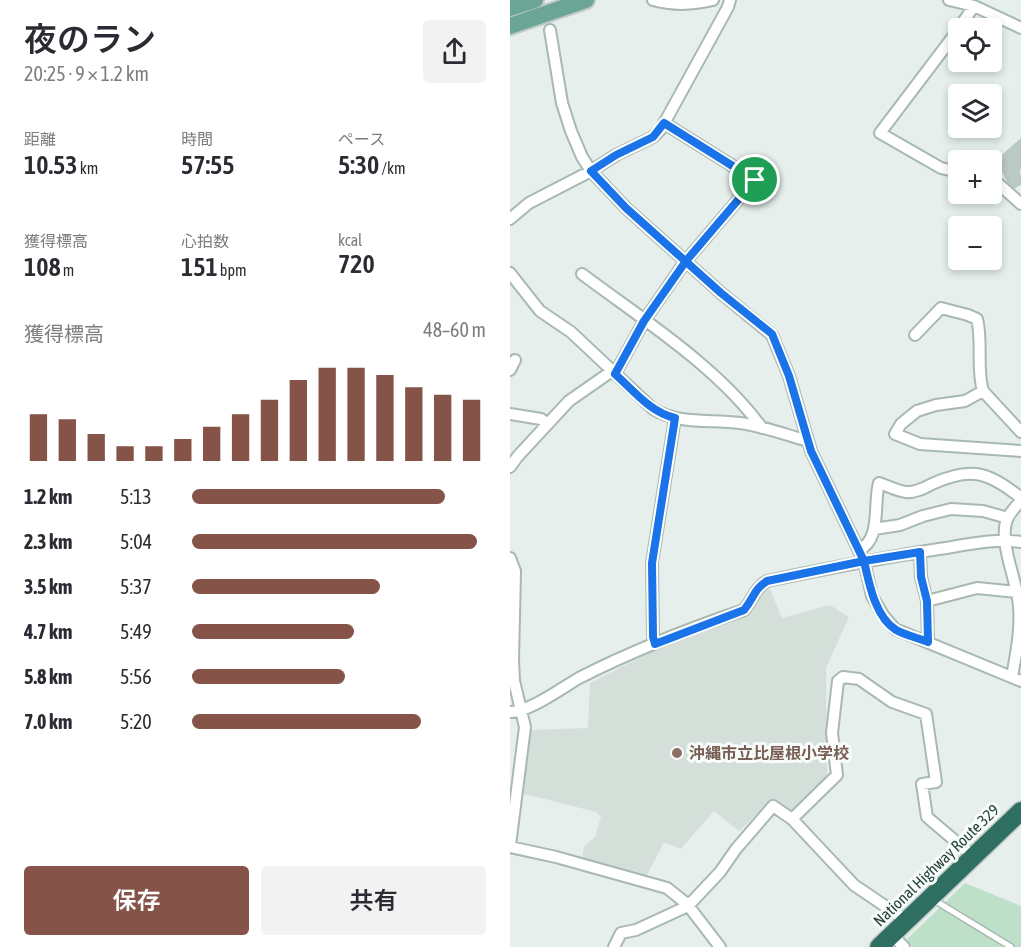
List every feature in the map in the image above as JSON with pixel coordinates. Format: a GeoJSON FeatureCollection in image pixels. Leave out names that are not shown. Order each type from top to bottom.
{"type":"FeatureCollection","features":[{"type":"Feature","properties":{"kind":"highway","name":"National Highway Route 329"},"geometry":{"type":"LineString","coordinates":[[891,943],[907,921],[1021,811]]}},
{"type":"Feature","properties":{"kind":"main road"},"geometry":{"type":"LineString","coordinates":[[510,8],[535,0]]}},
{"type":"Feature","properties":{"kind":"main road"},"geometry":{"type":"LineString","coordinates":[[510,26],[586,0]]}},
{"type":"Feature","properties":{"kind":"street"},"geometry":{"type":"LineString","coordinates":[[653,0],[675,5],[713,0]]}},
{"type":"Feature","properties":{"kind":"street"},"geometry":{"type":"LineString","coordinates":[[510,219],[529,202],[653,137],[664,123],[730,0]]}},
{"type":"Feature","properties":{"kind":"street"},"geometry":{"type":"LineString","coordinates":[[949,0],[974,6],[1021,28]]}},
{"type":"Feature","properties":{"kind":"street"},"geometry":{"type":"LineString","coordinates":[[966,18],[974,6]]}},
{"type":"Feature","properties":{"kind":"street"},"geometry":{"type":"LineString","coordinates":[[550,30],[562,103],[574,140],[591,171],[626,208],[772,334],[789,376],[811,451],[864,561],[872,596],[883,615],[895,629],[1016,679],[1020,625],[1017,592],[1005,539],[1008,518],[1021,499],[1001,482],[989,476],[968,473],[954,475],[920,490],[907,492],[879,483],[874,529],[867,546],[859,550]]}},
{"type":"Feature","properties":{"kind":"street"},"geometry":{"type":"LineString","coordinates":[[948,43],[880,133],[941,168],[948,170]]}},
{"type":"Feature","properties":{"kind":"street"},"geometry":{"type":"LineString","coordinates":[[510,468],[569,400],[613,373],[644,321],[686,261],[755,180],[664,123]]}},
{"type":"Feature","properties":{"kind":"street"},"geometry":{"type":"LineString","coordinates":[[1002,187],[1021,204]]}},
{"type":"Feature","properties":{"kind":"street"},"geometry":{"type":"LineString","coordinates":[[510,273],[540,311],[571,332],[653,409],[675,418],[741,423],[808,441]]}},
{"type":"Feature","properties":{"kind":"street"},"geometry":{"type":"LineString","coordinates":[[582,274],[683,350],[744,404],[762,428]]}},
{"type":"Feature","properties":{"kind":"street"},"geometry":{"type":"LineString","coordinates":[[915,335],[941,308],[977,319],[980,382],[983,391],[1021,432]]}},
{"type":"Feature","properties":{"kind":"street"},"geometry":{"type":"LineString","coordinates":[[983,391],[965,401],[936,405],[917,411],[901,424],[895,434],[920,444],[1021,451]]}},
{"type":"Feature","properties":{"kind":"street"},"geometry":{"type":"LineString","coordinates":[[510,414],[541,419],[548,424]]}},
{"type":"Feature","properties":{"kind":"street"},"geometry":{"type":"LineString","coordinates":[[655,644],[652,563],[675,418]]}},
{"type":"Feature","properties":{"kind":"street"},"geometry":{"type":"LineString","coordinates":[[874,529],[900,525],[951,509],[983,511],[1008,518]]}},
{"type":"Feature","properties":{"kind":"street"},"geometry":{"type":"LineString","coordinates":[[510,712],[517,712],[579,679],[655,644],[744,610],[758,587],[767,581],[920,552],[1005,539],[1021,542]]}},
{"type":"Feature","properties":{"kind":"street"},"geometry":{"type":"LineString","coordinates":[[920,552],[921,577],[927,601],[928,642]]}},
{"type":"Feature","properties":{"kind":"street"},"geometry":{"type":"LineString","coordinates":[[510,558],[515,571],[512,632],[514,681],[525,727],[510,846],[667,888],[688,906],[720,947]]}},
{"type":"Feature","properties":{"kind":"street"},"geometry":{"type":"LineString","coordinates":[[927,601],[977,588],[1017,592]]}},
{"type":"Feature","properties":{"kind":"street"},"geometry":{"type":"LineString","coordinates":[[792,819],[837,775],[832,733],[838,681],[843,677],[859,679],[892,702],[926,714],[936,782],[922,784],[927,817],[973,856]]}},
{"type":"Feature","properties":{"kind":"street"},"geometry":{"type":"LineString","coordinates":[[614,947],[621,933],[636,930],[688,906],[720,872],[736,849],[773,806],[792,819],[854,885],[907,921]]}},
{"type":"Feature","properties":{"kind":"lane"},"geometry":{"type":"LineString","coordinates":[[930,898],[1011,947]]}},
{"type":"Feature","properties":{"kind":"shaded area","name":"沖縄市立比屋根小学校"},"geometry":{"type":"Polygon","coordinates":[[[770,589],[782,618],[830,605],[849,617],[826,668],[827,776],[793,811],[773,799],[739,831],[714,811],[681,849],[664,842],[646,877],[582,860],[584,846],[595,837],[601,817],[596,812],[521,793],[530,730],[588,728],[590,683],[645,655],[751,612],[764,590],[770,589]]]}},
{"type":"Feature","properties":{"kind":"green space"},"geometry":{"type":"Polygon","coordinates":[[[965,883],[1021,906],[1021,947],[912,947],[907,939],[965,883]]]}},
{"type":"Feature","properties":{"kind":"building"},"geometry":{"type":"Polygon","coordinates":[[[1021,139],[1021,168],[1019,170],[1021,184],[1014,188],[1002,170],[1002,156],[1021,139]]]}},
{"type":"Feature","properties":{"kind":"place","name":"沖縄市立比屋根小学校"},"geometry":{"type":"Point","coordinates":[677,753]}},
{"type":"Feature","properties":{"kind":"route"},"geometry":{"type":"LineString","coordinates":[[755,180],[664,123],[662,129],[653,137],[616,155],[591,171],[626,208],[686,261],[721,293],[772,334],[789,376],[811,451],[864,561],[920,552],[921,577],[927,601],[928,642],[895,629],[883,615],[872,596],[864,561],[767,581],[758,587],[744,610],[699,625],[655,644],[652,563],[675,418],[653,409],[615,374],[644,321],[686,261],[755,180]]}}]}
